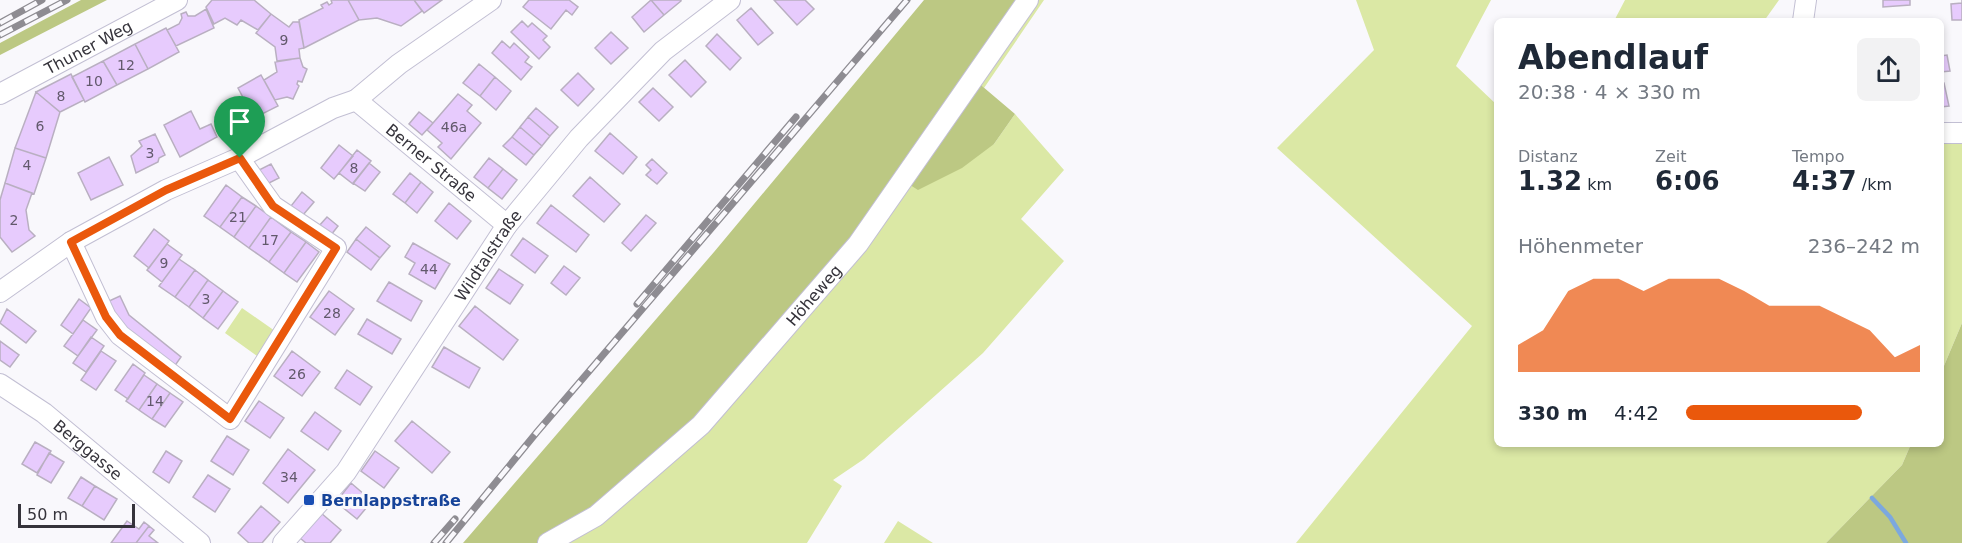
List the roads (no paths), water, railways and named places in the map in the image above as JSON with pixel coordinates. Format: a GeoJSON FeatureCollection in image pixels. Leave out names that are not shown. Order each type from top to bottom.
{"type":"FeatureCollection","features":[{"type":"Feature","properties":{"kind":"street","name":"Thuner Weg"},"geometry":{"type":"LineString","coordinates":[[0,94],[177,0]]}},
{"type":"Feature","properties":{"kind":"street"},"geometry":{"type":"LineString","coordinates":[[0,292],[71,242],[166,190],[240,158],[333,108],[356,100],[399,64],[491,0]]}},
{"type":"Feature","properties":{"kind":"street","name":"Wildtalstraße"},"geometry":{"type":"LineString","coordinates":[[283,543],[346,472],[507,225],[579,138],[663,51],[730,0]]}},
{"type":"Feature","properties":{"kind":"street","name":"Höheweg"},"geometry":{"type":"LineString","coordinates":[[548,543],[596,516],[701,425],[858,244],[1028,0]]}},
{"type":"Feature","properties":{"kind":"street"},"geometry":{"type":"LineString","coordinates":[[1803,18],[1806,0]]}},
{"type":"Feature","properties":{"kind":"street","name":"Berner Straße"},"geometry":{"type":"LineString","coordinates":[[356,100],[507,225]]}},
{"type":"Feature","properties":{"kind":"street"},"geometry":{"type":"LineString","coordinates":[[1944,133],[1962,133]]}},
{"type":"Feature","properties":{"kind":"street"},"geometry":{"type":"LineString","coordinates":[[71,242],[106,317],[120,335],[230,419],[336,248],[273,206],[240,158]]}},
{"type":"Feature","properties":{"kind":"street","name":"Berggasse"},"geometry":{"type":"LineString","coordinates":[[0,384],[44,413],[200,543]]}},
{"type":"Feature","properties":{"kind":"waterway"},"geometry":{"type":"LineString","coordinates":[[1872,498],[1890,517],[1906,543]]}},
{"type":"Feature","properties":{"kind":"railway"},"geometry":{"type":"LineString","coordinates":[[0,23],[42,0]]}},
{"type":"Feature","properties":{"kind":"railway"},"geometry":{"type":"LineString","coordinates":[[0,35],[67,0]]}},
{"type":"Feature","properties":{"kind":"railway"},"geometry":{"type":"LineString","coordinates":[[446,543],[537,432],[907,0]]}},
{"type":"Feature","properties":{"kind":"railway"},"geometry":{"type":"LineString","coordinates":[[637,304],[796,117]]}},
{"type":"Feature","properties":{"kind":"railway"},"geometry":{"type":"LineString","coordinates":[[434,543],[455,519]]}},
{"type":"Feature","properties":{"kind":"place","name":"Bernlappstraße"},"geometry":{"type":"Point","coordinates":[309,500]}}]}
